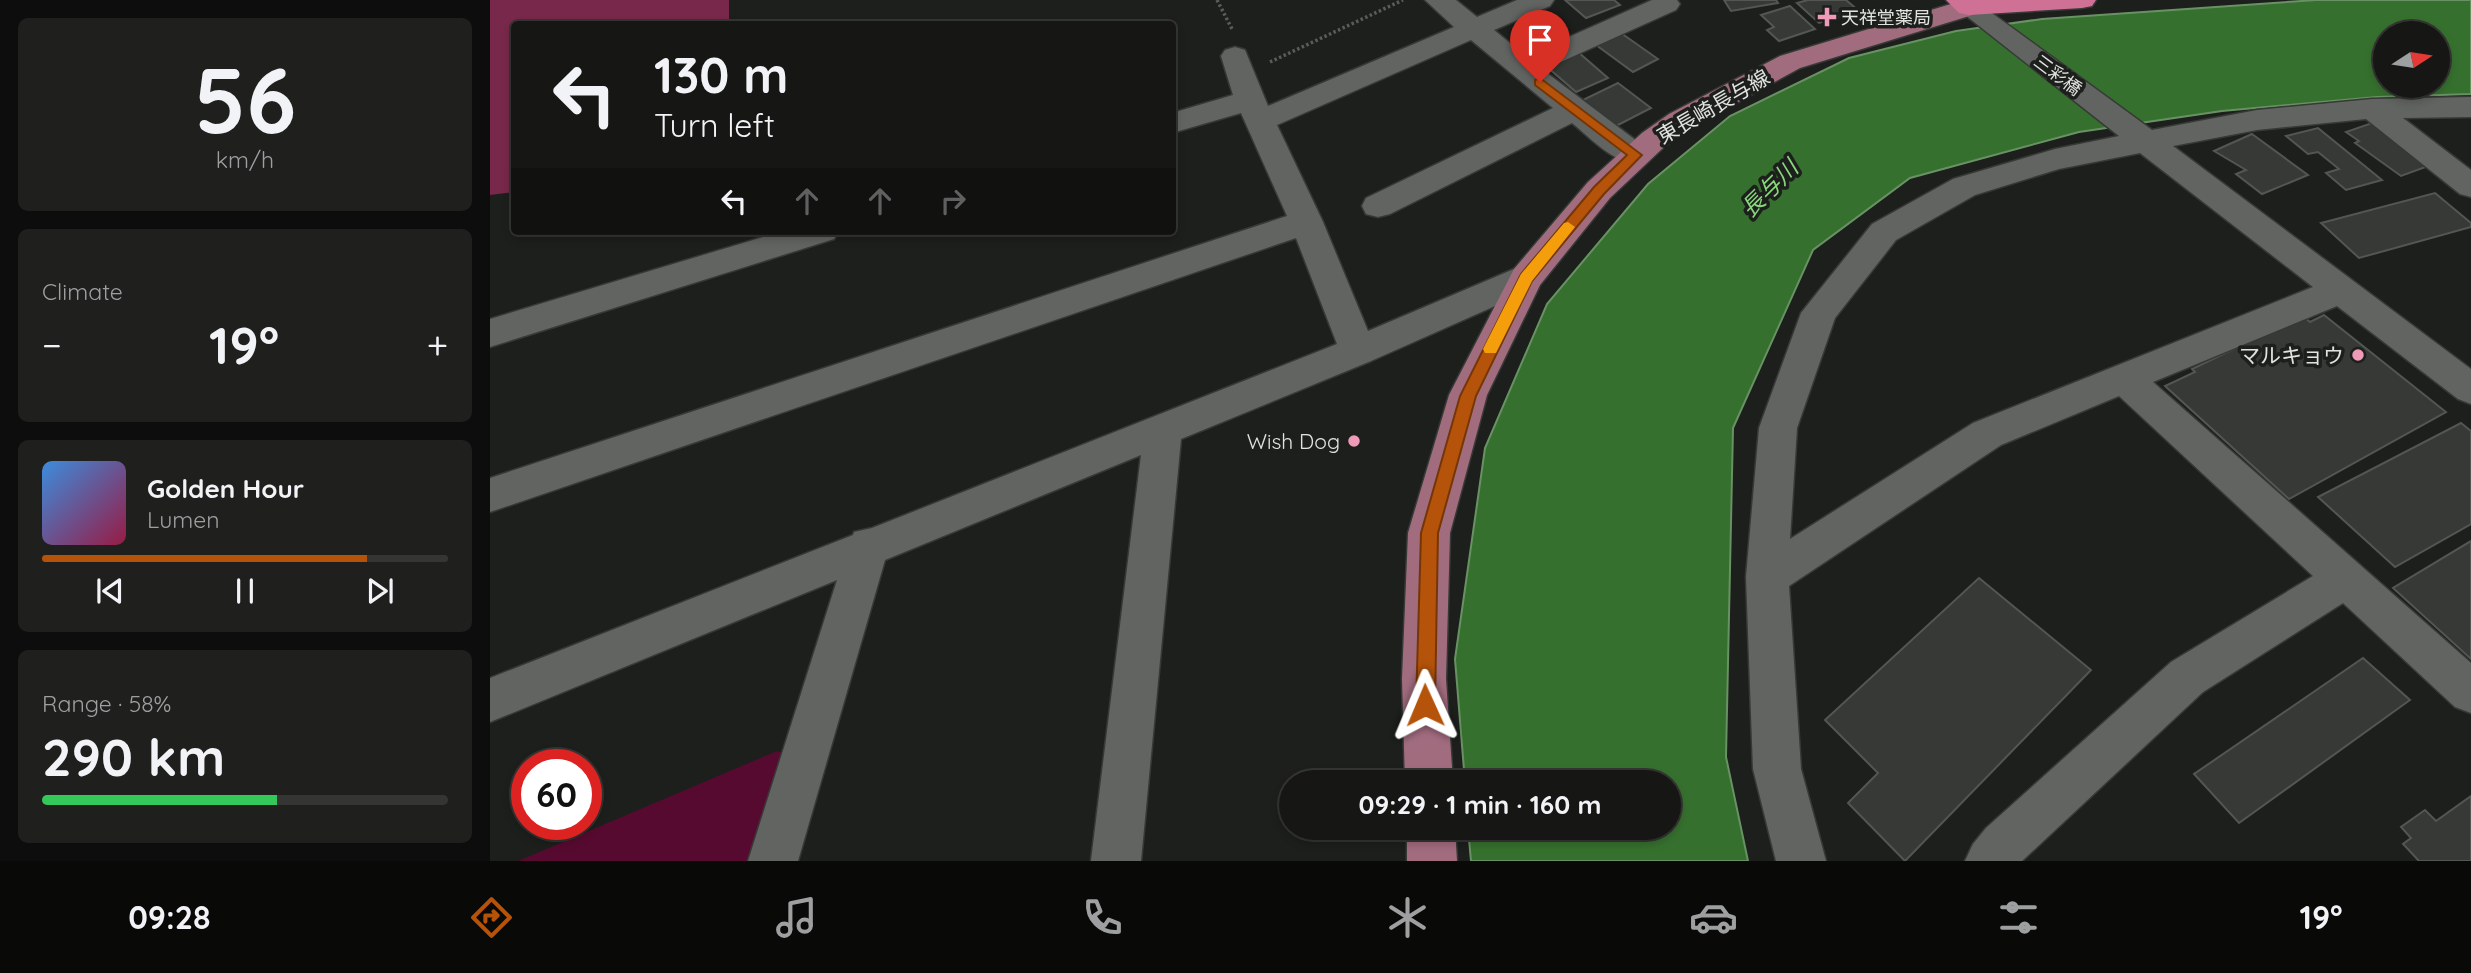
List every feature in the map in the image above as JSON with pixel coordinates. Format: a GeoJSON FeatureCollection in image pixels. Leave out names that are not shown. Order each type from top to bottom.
{"type":"FeatureCollection","features":[{"type":"Feature","properties":{"kind":"highway"},"geometry":{"type":"LineString","coordinates":[[1971,8],[2082,0]]}},
{"type":"Feature","properties":{"kind":"main road","name":"東長崎長与線"},"geometry":{"type":"LineString","coordinates":[[1428,770],[1424,679],[1429,533],[1468,396],[1526,278],[1599,190],[1635,155],[1703,107],[1790,62],[1971,8]]}},
{"type":"Feature","properties":{"kind":"main road"},"geometry":{"type":"LineString","coordinates":[[1431,840],[1432,861]]}},
{"type":"Feature","properties":{"kind":"street"},"geometry":{"type":"LineString","coordinates":[[1439,0],[1574,110],[1635,155]]}},
{"type":"Feature","properties":{"kind":"street"},"geometry":{"type":"LineString","coordinates":[[1176,122],[1246,88],[1474,29],[1540,0]]}},
{"type":"Feature","properties":{"kind":"street"},"geometry":{"type":"LineString","coordinates":[[1522,68],[1666,4]]}},
{"type":"Feature","properties":{"kind":"street","name":"三彩橋"},"geometry":{"type":"LineString","coordinates":[[1971,8],[2471,389]]}},
{"type":"Feature","properties":{"kind":"street"},"geometry":{"type":"LineString","coordinates":[[1246,88],[1306,222],[1357,351]]}},
{"type":"Feature","properties":{"kind":"street"},"geometry":{"type":"LineString","coordinates":[[1801,861],[1777,769],[1767,578],[1778,428],[1819,313],[1884,232],[1964,187],[2054,159],[2140,137],[2257,120],[2372,109],[2471,107]]}},
{"type":"Feature","properties":{"kind":"street"},"geometry":{"type":"LineString","coordinates":[[2372,109],[2471,186]]}},
{"type":"Feature","properties":{"kind":"street"},"geometry":{"type":"LineString","coordinates":[[1378,206],[1574,110]]}},
{"type":"Feature","properties":{"kind":"street"},"geometry":{"type":"LineString","coordinates":[[490,495],[1306,222]]}},
{"type":"Feature","properties":{"kind":"street"},"geometry":{"type":"LineString","coordinates":[[490,333],[809,235]]}},
{"type":"Feature","properties":{"kind":"street"},"geometry":{"type":"LineString","coordinates":[[490,700],[869,545],[1357,351],[1526,278]]}},
{"type":"Feature","properties":{"kind":"street"},"geometry":{"type":"LineString","coordinates":[[1767,578],[1987,434],[2342,290]]}},
{"type":"Feature","properties":{"kind":"street"},"geometry":{"type":"LineString","coordinates":[[2123,377],[2471,692]]}},
{"type":"Feature","properties":{"kind":"street"},"geometry":{"type":"LineString","coordinates":[[1116,861],[1163,429]]}},
{"type":"Feature","properties":{"kind":"street"},"geometry":{"type":"LineString","coordinates":[[773,861],[869,545]]}},
{"type":"Feature","properties":{"kind":"street"},"geometry":{"type":"LineString","coordinates":[[1990,861],[2003,845],[2187,677],[2346,578]]}},
{"type":"Feature","properties":{"kind":"path"},"geometry":{"type":"LineString","coordinates":[[1246,88],[1403,0]]}},
{"type":"Feature","properties":{"kind":"shaded area"},"geometry":{"type":"Polygon","coordinates":[[[490,0],[729,0],[729,21],[511,21],[511,192],[490,195],[490,0]]]}},
{"type":"Feature","properties":{"kind":"shaded area"},"geometry":{"type":"Polygon","coordinates":[[[777,751],[789,755],[754,861],[518,861],[567,840],[602,840],[602,825],[777,751]]]}},
{"type":"Feature","properties":{"kind":"water","name":"長与川"},"geometry":{"type":"Polygon","coordinates":[[[2316,0],[2471,0],[2471,94],[2450,95],[2450,21],[2373,21],[2373,97],[2222,111],[2079,132],[1910,178],[1813,250],[1733,428],[1726,757],[1748,861],[1471,861],[1469,840],[1681,840],[1681,770],[1464,770],[1455,659],[1485,448],[1547,304],[1648,184],[1730,116],[1849,58],[1956,31],[2042,19],[2316,0]]]}},
{"type":"Feature","properties":{"kind":"building"},"geometry":{"type":"Polygon","coordinates":[[[1565,0],[1614,0],[1620,5],[1586,18],[1565,0]]]}},
{"type":"Feature","properties":{"kind":"building"},"geometry":{"type":"Polygon","coordinates":[[[1724,0],[1776,0],[1778,3],[1731,11],[1724,0]]]}},
{"type":"Feature","properties":{"kind":"building"},"geometry":{"type":"Polygon","coordinates":[[[1808,0],[1846,0],[1859,11],[1819,23],[1797,3],[1808,0]]]}},
{"type":"Feature","properties":{"kind":"building"},"geometry":{"type":"Polygon","coordinates":[[[1790,6],[1815,29],[1779,41],[1767,30],[1774,27],[1761,15],[1790,6]]]}},
{"type":"Feature","properties":{"kind":"building"},"geometry":{"type":"Polygon","coordinates":[[[1621,33],[1658,59],[1633,72],[1596,45],[1621,33]]]}},
{"type":"Feature","properties":{"kind":"building"},"geometry":{"type":"Polygon","coordinates":[[[1578,52],[1608,78],[1576,92],[1546,66],[1578,52]]]}},
{"type":"Feature","properties":{"kind":"building"},"geometry":{"type":"Polygon","coordinates":[[[1618,83],[1651,108],[1616,126],[1583,100],[1618,83]]]}},
{"type":"Feature","properties":{"kind":"building"},"geometry":{"type":"Polygon","coordinates":[[[2372,123],[2431,165],[2401,176],[2355,143],[2359,141],[2346,132],[2372,123]]]}},
{"type":"Feature","properties":{"kind":"building"},"geometry":{"type":"Polygon","coordinates":[[[2318,128],[2382,180],[2346,190],[2326,173],[2339,169],[2318,152],[2308,154],[2286,136],[2318,128]]]}},
{"type":"Feature","properties":{"kind":"building"},"geometry":{"type":"Polygon","coordinates":[[[2252,134],[2308,175],[2262,194],[2236,174],[2246,170],[2214,151],[2252,134]]]}},
{"type":"Feature","properties":{"kind":"building"},"geometry":{"type":"Polygon","coordinates":[[[2435,193],[2471,223],[2471,227],[2359,258],[2321,223],[2435,193]]]}},
{"type":"Feature","properties":{"kind":"building"},"geometry":{"type":"Polygon","coordinates":[[[2324,315],[2446,412],[2289,499],[2165,386],[2195,372],[2192,369],[2303,316],[2310,322],[2324,315]]]}},
{"type":"Feature","properties":{"kind":"building"},"geometry":{"type":"Polygon","coordinates":[[[2461,423],[2471,431],[2471,524],[2395,567],[2318,497],[2461,423]]]}},
{"type":"Feature","properties":{"kind":"building"},"geometry":{"type":"Polygon","coordinates":[[[2471,541],[2471,659],[2393,588],[2471,541]]]}},
{"type":"Feature","properties":{"kind":"building"},"geometry":{"type":"Polygon","coordinates":[[[1979,578],[2091,670],[1905,861],[1848,803],[1878,773],[1825,720],[1979,578]]]}},
{"type":"Feature","properties":{"kind":"building"},"geometry":{"type":"Polygon","coordinates":[[[2363,658],[2410,700],[2239,823],[2194,774],[2363,658]]]}},
{"type":"Feature","properties":{"kind":"building"},"geometry":{"type":"Polygon","coordinates":[[[2471,796],[2471,861],[2419,861],[2403,844],[2411,838],[2401,827],[2425,810],[2436,821],[2471,796]]]}},
{"type":"Feature","properties":{"kind":"slow traffic"},"geometry":{"type":"LineString","coordinates":[[1491,349],[1526,278],[1568,227]]}},
{"type":"Feature","properties":{"kind":"place","name":"天祥堂薬局"},"geometry":{"type":"Point","coordinates":[1827,17]}},
{"type":"Feature","properties":{"kind":"place","name":"マルキョウ"},"geometry":{"type":"Point","coordinates":[2358,355]}},
{"type":"Feature","properties":{"kind":"place","name":"Wish Dog"},"geometry":{"type":"Point","coordinates":[1354,441]}},
{"type":"Feature","properties":{"kind":"route"},"geometry":{"type":"LineString","coordinates":[[1425,705],[1429,533],[1468,396],[1526,278],[1599,190],[1635,155],[1540,82]]}}]}
